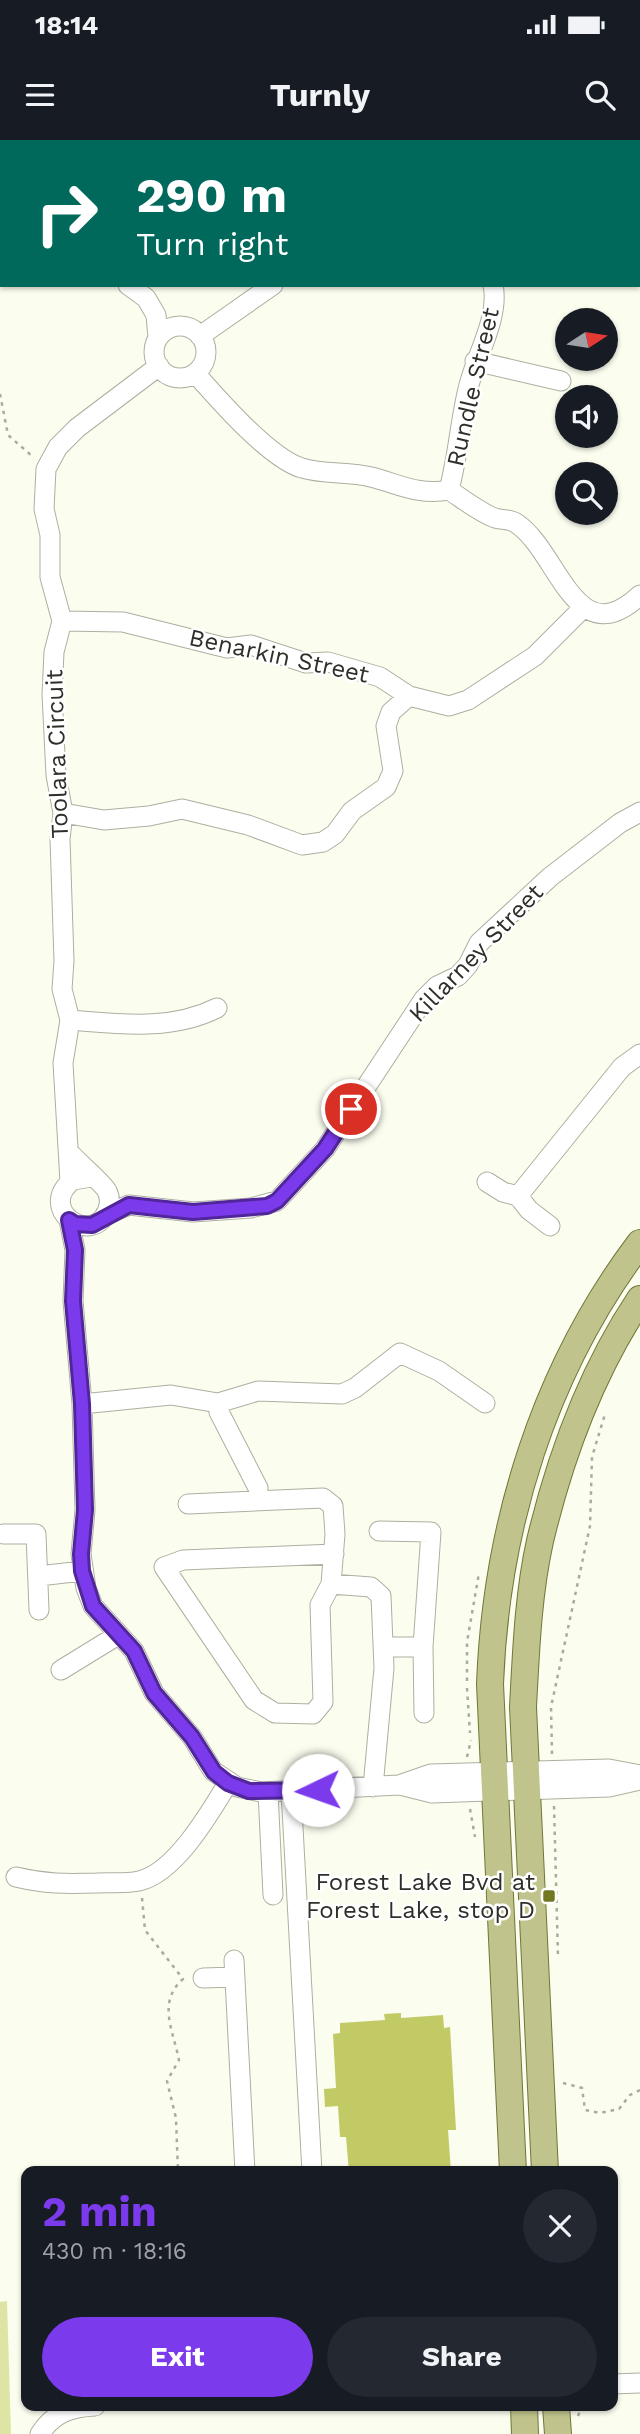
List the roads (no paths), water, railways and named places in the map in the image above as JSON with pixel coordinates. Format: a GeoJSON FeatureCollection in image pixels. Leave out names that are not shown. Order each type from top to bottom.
{"type":"FeatureCollection","features":[{"type":"Feature","properties":{"kind":"main road"},"geometry":{"type":"LineString","coordinates":[[513,2166],[490,1685],[492,1629],[500,1570],[518,1493],[537,1433],[564,1368],[599,1302],[640,1243]]}},
{"type":"Feature","properties":{"kind":"main road"},"geometry":{"type":"LineString","coordinates":[[545,2166],[523,1707],[528,1633],[540,1543],[565,1454],[592,1387],[640,1299]]}},
{"type":"Feature","properties":{"kind":"main road"},"geometry":{"type":"LineString","coordinates":[[524,2411],[525,2434]]}},
{"type":"Feature","properties":{"kind":"main road"},"geometry":{"type":"LineString","coordinates":[[556,2411],[558,2434]]}},
{"type":"Feature","properties":{"kind":"street"},"geometry":{"type":"LineString","coordinates":[[131,287],[146,298],[156,314],[158,338],[154,352],[159,366],[171,377],[187,377],[195,373],[204,360],[205,351],[200,336],[178,326],[158,338]]}},
{"type":"Feature","properties":{"kind":"street"},"geometry":{"type":"LineString","coordinates":[[200,336],[270,287]]}},
{"type":"Feature","properties":{"kind":"street","name":"Rundle Street"},"geometry":{"type":"LineString","coordinates":[[449,489],[475,361],[492,310],[493,287]]}},
{"type":"Feature","properties":{"kind":"street"},"geometry":{"type":"LineString","coordinates":[[475,361],[561,381]]}},
{"type":"Feature","properties":{"kind":"street","name":"Toolara Circuit"},"geometry":{"type":"LineString","coordinates":[[70,1182],[63,1063],[71,1020],[60,975],[64,961],[60,839],[63,813],[57,775],[52,694],[54,652],[62,621],[50,577],[50,535],[44,509],[46,469],[58,447],[77,428],[159,366]]}},
{"type":"Feature","properties":{"kind":"street"},"geometry":{"type":"LineString","coordinates":[[195,373],[261,443],[302,468],[370,477],[402,489],[433,493],[449,489],[495,518],[514,522],[532,539],[583,608],[601,615],[626,607],[640,595]]}},
{"type":"Feature","properties":{"kind":"street","name":"Benarkin Street"},"geometry":{"type":"LineString","coordinates":[[62,621],[123,622],[227,648],[251,645],[306,663],[328,663],[380,677],[409,696],[449,706],[468,700],[534,656],[583,608]]}},
{"type":"Feature","properties":{"kind":"street"},"geometry":{"type":"LineString","coordinates":[[63,813],[104,820],[149,816],[182,809],[248,825],[302,845],[323,842],[335,834],[352,811],[386,787],[393,771],[386,726],[391,712],[409,696]]}},
{"type":"Feature","properties":{"kind":"street","name":"Killarney Street"},"geometry":{"type":"LineString","coordinates":[[107,1191],[129,1205],[193,1212],[251,1208],[277,1201],[325,1149],[425,999],[437,986],[458,976],[468,965],[479,943],[550,877],[620,823],[640,812]]}},
{"type":"Feature","properties":{"kind":"street"},"geometry":{"type":"LineString","coordinates":[[71,1020],[158,1025],[195,1019],[218,1008]]}},
{"type":"Feature","properties":{"kind":"street"},"geometry":{"type":"LineString","coordinates":[[518,1196],[622,1067],[640,1054]]}},
{"type":"Feature","properties":{"kind":"street"},"geometry":{"type":"LineString","coordinates":[[69,1152],[107,1191],[109,1200],[98,1220],[75,1250]]}},
{"type":"Feature","properties":{"kind":"street"},"geometry":{"type":"LineString","coordinates":[[92,1177],[80,1177],[70,1182],[60,1199],[64,1214],[69,1220],[75,1224],[98,1220],[129,1205]]}},
{"type":"Feature","properties":{"kind":"street"},"geometry":{"type":"LineString","coordinates":[[487,1182],[503,1192],[518,1196],[529,1210],[550,1226]]}},
{"type":"Feature","properties":{"kind":"street"},"geometry":{"type":"LineString","coordinates":[[69,1220],[75,1250],[73,1301],[82,1404],[85,1510],[82,1571],[93,1606],[134,1651],[154,1693],[192,1737],[214,1772],[228,1783],[249,1791],[268,1792],[399,1785],[431,1774],[494,1782],[553,1780],[609,1787],[640,1777]]}},
{"type":"Feature","properties":{"kind":"street"},"geometry":{"type":"LineString","coordinates":[[82,1404],[171,1395],[218,1403],[258,1391],[342,1394],[355,1388],[400,1353],[439,1371],[485,1403]]}},
{"type":"Feature","properties":{"kind":"street"},"geometry":{"type":"LineString","coordinates":[[218,1403],[219,1412],[258,1488]]}},
{"type":"Feature","properties":{"kind":"street"},"geometry":{"type":"LineString","coordinates":[[188,1504],[327,1500],[334,1513],[334,1554],[331,1584],[320,1605],[323,1702],[313,1714],[275,1713],[254,1700],[164,1567],[183,1560],[334,1554]]}},
{"type":"Feature","properties":{"kind":"street"},"geometry":{"type":"LineString","coordinates":[[379,1531],[431,1532],[423,1647],[424,1713]]}},
{"type":"Feature","properties":{"kind":"street"},"geometry":{"type":"LineString","coordinates":[[3,1534],[36,1534],[39,1610]]}},
{"type":"Feature","properties":{"kind":"street"},"geometry":{"type":"LineString","coordinates":[[39,1576],[82,1571]]}},
{"type":"Feature","properties":{"kind":"street"},"geometry":{"type":"LineString","coordinates":[[331,1584],[364,1585],[378,1592],[382,1602],[384,1647],[373,1787]]}},
{"type":"Feature","properties":{"kind":"street"},"geometry":{"type":"LineString","coordinates":[[61,1670],[118,1634]]}},
{"type":"Feature","properties":{"kind":"street"},"geometry":{"type":"LineString","coordinates":[[384,1647],[423,1647]]}},
{"type":"Feature","properties":{"kind":"street"},"geometry":{"type":"LineString","coordinates":[[16,1877],[47,1885],[139,1881],[157,1874],[178,1854],[210,1814],[228,1783]]}},
{"type":"Feature","properties":{"kind":"street"},"geometry":{"type":"LineString","coordinates":[[292,1791],[312,2166]]}},
{"type":"Feature","properties":{"kind":"street"},"geometry":{"type":"LineString","coordinates":[[268,1792],[273,1895]]}},
{"type":"Feature","properties":{"kind":"street"},"geometry":{"type":"LineString","coordinates":[[203,1978],[234,1969],[245,2166]]}},
{"type":"Feature","properties":{"kind":"street"},"geometry":{"type":"LineString","coordinates":[[618,2384],[640,2383]]}},
{"type":"Feature","properties":{"kind":"street"},"geometry":{"type":"LineString","coordinates":[[40,2434],[46,2425],[69,2411]]}},
{"type":"Feature","properties":{"kind":"place","name":"Forest Lake Bvd at Forest Lake, stop D"},"geometry":{"type":"Point","coordinates":[549,1896]}}]}
